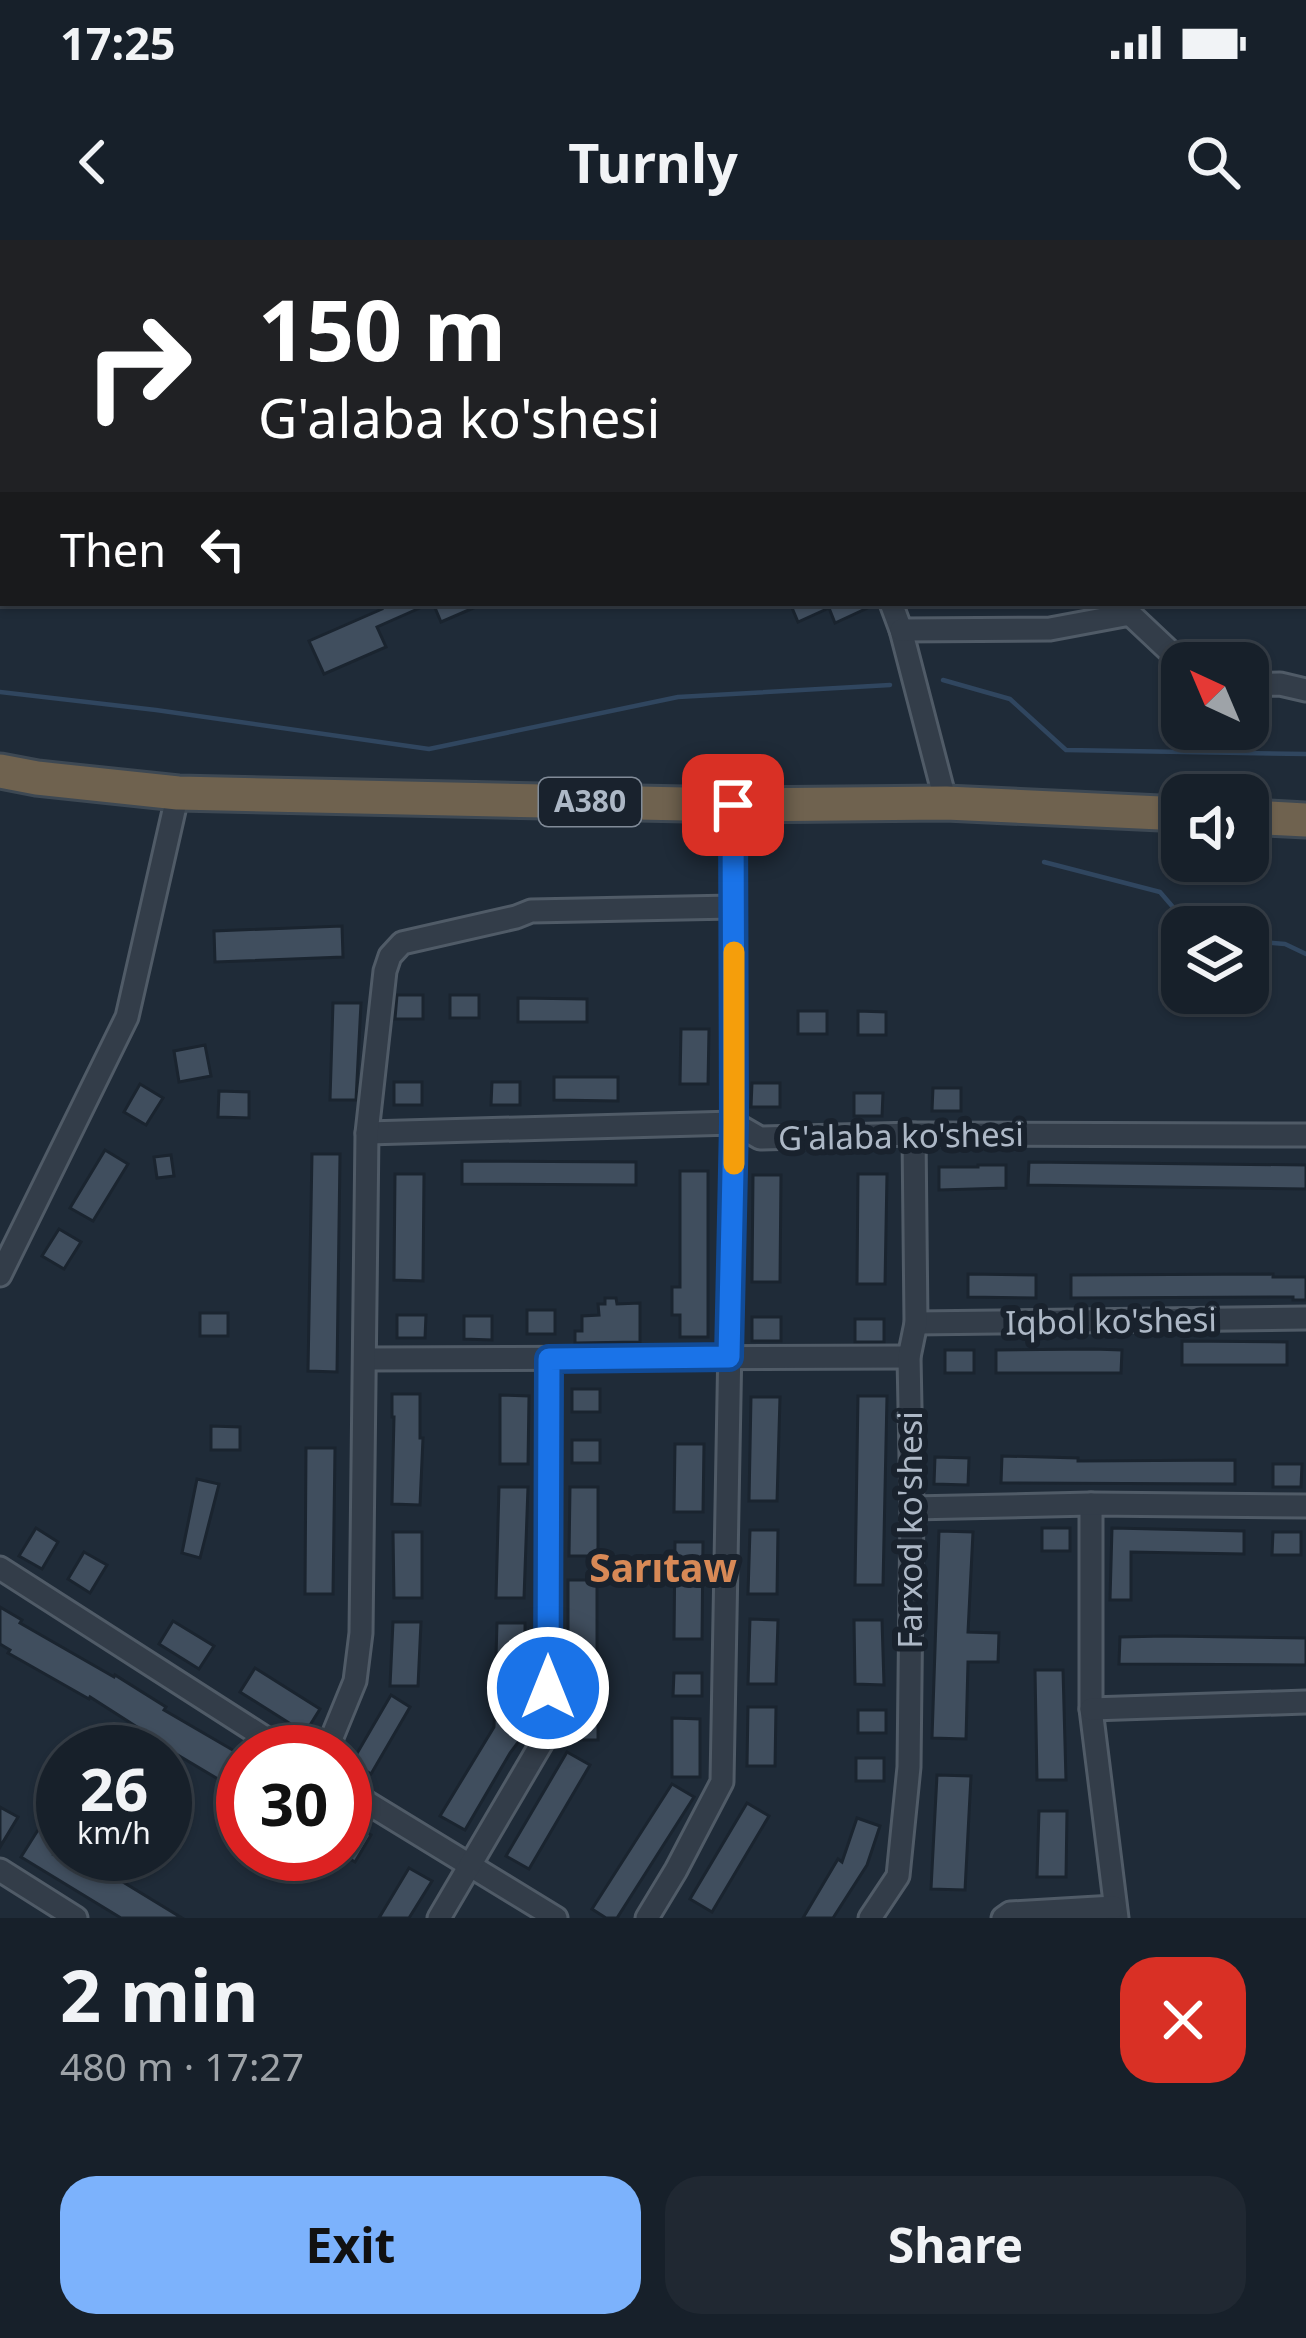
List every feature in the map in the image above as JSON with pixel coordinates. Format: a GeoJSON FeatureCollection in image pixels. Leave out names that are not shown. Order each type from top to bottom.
{"type":"FeatureCollection","features":[{"type":"Feature","properties":{"kind":"highway","name":"A380"},"geometry":{"type":"LineString","coordinates":[[0,772],[178,793],[733,805],[946,803],[1161,813]]}},
{"type":"Feature","properties":{"kind":"highway"},"geometry":{"type":"LineString","coordinates":[[1269,818],[1306,820]]}},
{"type":"Feature","properties":{"kind":"street"},"geometry":{"type":"LineString","coordinates":[[892,606],[946,803]]}},
{"type":"Feature","properties":{"kind":"street"},"geometry":{"type":"LineString","coordinates":[[901,631],[1050,629],[1130,614],[1161,643]]}},
{"type":"Feature","properties":{"kind":"street"},"geometry":{"type":"LineString","coordinates":[[1269,685],[1306,690]]}},
{"type":"Feature","properties":{"kind":"street"},"geometry":{"type":"LineString","coordinates":[[0,1275],[128,1017],[178,793]]}},
{"type":"Feature","properties":{"kind":"street"},"geometry":{"type":"LineString","coordinates":[[647,1918],[722,1782],[734,1123],[733,805]]}},
{"type":"Feature","properties":{"kind":"street"},"geometry":{"type":"LineString","coordinates":[[337,1725],[355,1681],[361,1634],[367,1133],[390,956],[402,943],[531,911],[733,907]]}},
{"type":"Feature","properties":{"kind":"street","name":"G'alaba ko'shesi"},"geometry":{"type":"LineString","coordinates":[[367,1133],[734,1123],[760,1138],[914,1133],[1306,1135]]}},
{"type":"Feature","properties":{"kind":"street","name":"Farxod ko'shesi"},"geometry":{"type":"LineString","coordinates":[[870,1918],[898,1876],[909,1767],[914,1133]]}},
{"type":"Feature","properties":{"kind":"street","name":"Iqbol ko'shesi"},"geometry":{"type":"LineString","coordinates":[[916,1323],[1306,1318]]}},
{"type":"Feature","properties":{"kind":"street"},"geometry":{"type":"LineString","coordinates":[[365,1359],[909,1357]]}},
{"type":"Feature","properties":{"kind":"street"},"geometry":{"type":"LineString","coordinates":[[439,1918],[548,1734],[549,1359]]}},
{"type":"Feature","properties":{"kind":"street"},"geometry":{"type":"LineString","coordinates":[[1003,1918],[1010,1912],[1116,1912],[1091,1709],[1090,1504]]}},
{"type":"Feature","properties":{"kind":"street"},"geometry":{"type":"LineString","coordinates":[[912,1508],[1306,1506]]}},
{"type":"Feature","properties":{"kind":"street"},"geometry":{"type":"LineString","coordinates":[[0,1568],[245,1725]]}},
{"type":"Feature","properties":{"kind":"street"},"geometry":{"type":"LineString","coordinates":[[1091,1709],[1306,1702]]}},
{"type":"Feature","properties":{"kind":"street"},"geometry":{"type":"LineString","coordinates":[[372,1806],[556,1918]]}},
{"type":"Feature","properties":{"kind":"street"},"geometry":{"type":"LineString","coordinates":[[0,1870],[76,1918]]}},
{"type":"Feature","properties":{"kind":"building"},"geometry":{"type":"Polygon","coordinates":[[[424,606],[377,627],[386,647],[324,674],[309,641],[382,609],[424,606]]]}},
{"type":"Feature","properties":{"kind":"building"},"geometry":{"type":"Polygon","coordinates":[[[434,606],[478,606],[441,622],[434,606]]]}},
{"type":"Feature","properties":{"kind":"building"},"geometry":{"type":"Polygon","coordinates":[[[791,606],[872,606],[835,623],[829,608],[798,622],[791,606]]]}},
{"type":"Feature","properties":{"kind":"building"},"geometry":{"type":"Polygon","coordinates":[[[342,926],[343,957],[215,962],[214,931],[342,926]]]}},
{"type":"Feature","properties":{"kind":"building"},"geometry":{"type":"Polygon","coordinates":[[[397,995],[423,995],[423,1019],[395,1019],[397,995]]]}},
{"type":"Feature","properties":{"kind":"building"},"geometry":{"type":"Polygon","coordinates":[[[450,995],[479,995],[479,1018],[450,1018],[450,995]]]}},
{"type":"Feature","properties":{"kind":"building"},"geometry":{"type":"Polygon","coordinates":[[[518,998],[587,999],[587,1022],[518,1022],[518,998]]]}},
{"type":"Feature","properties":{"kind":"building"},"geometry":{"type":"Polygon","coordinates":[[[333,1003],[361,1003],[356,1100],[330,1100],[333,1003]]]}},
{"type":"Feature","properties":{"kind":"building"},"geometry":{"type":"Polygon","coordinates":[[[798,1011],[827,1011],[827,1034],[798,1034],[798,1011]]]}},
{"type":"Feature","properties":{"kind":"building"},"geometry":{"type":"Polygon","coordinates":[[[858,1011],[886,1012],[886,1035],[858,1035],[858,1011]]]}},
{"type":"Feature","properties":{"kind":"building"},"geometry":{"type":"Polygon","coordinates":[[[681,1029],[709,1029],[708,1084],[680,1084],[681,1029]]]}},
{"type":"Feature","properties":{"kind":"building"},"geometry":{"type":"Polygon","coordinates":[[[205,1045],[211,1076],[179,1082],[174,1051],[205,1045]]]}},
{"type":"Feature","properties":{"kind":"building"},"geometry":{"type":"Polygon","coordinates":[[[554,1077],[618,1077],[618,1101],[554,1100],[554,1077]]]}},
{"type":"Feature","properties":{"kind":"building"},"geometry":{"type":"Polygon","coordinates":[[[394,1082],[422,1082],[422,1105],[394,1105],[394,1082]]]}},
{"type":"Feature","properties":{"kind":"building"},"geometry":{"type":"Polygon","coordinates":[[[492,1082],[520,1082],[520,1105],[491,1105],[492,1082]]]}},
{"type":"Feature","properties":{"kind":"building"},"geometry":{"type":"Polygon","coordinates":[[[752,1083],[780,1083],[780,1107],[751,1107],[752,1083]]]}},
{"type":"Feature","properties":{"kind":"building"},"geometry":{"type":"Polygon","coordinates":[[[140,1084],[163,1098],[146,1125],[124,1112],[140,1084]]]}},
{"type":"Feature","properties":{"kind":"building"},"geometry":{"type":"Polygon","coordinates":[[[933,1088],[961,1088],[961,1111],[932,1111],[933,1088]]]}},
{"type":"Feature","properties":{"kind":"building"},"geometry":{"type":"Polygon","coordinates":[[[219,1091],[249,1092],[249,1118],[218,1117],[219,1091]]]}},
{"type":"Feature","properties":{"kind":"building"},"geometry":{"type":"Polygon","coordinates":[[[854,1093],[883,1093],[882,1116],[854,1116],[854,1093]]]}},
{"type":"Feature","properties":{"kind":"building"},"geometry":{"type":"Polygon","coordinates":[[[105,1150],[128,1164],[93,1221],[70,1208],[105,1150]]]}},
{"type":"Feature","properties":{"kind":"building"},"geometry":{"type":"Polygon","coordinates":[[[312,1154],[340,1154],[337,1372],[308,1371],[312,1154]]]}},
{"type":"Feature","properties":{"kind":"building"},"geometry":{"type":"Polygon","coordinates":[[[171,1155],[174,1176],[157,1178],[154,1157],[171,1155]]]}},
{"type":"Feature","properties":{"kind":"building"},"geometry":{"type":"Polygon","coordinates":[[[462,1161],[636,1162],[636,1185],[462,1184],[462,1161]]]}},
{"type":"Feature","properties":{"kind":"building"},"geometry":{"type":"Polygon","coordinates":[[[1029,1162],[1306,1165],[1306,1189],[1028,1185],[1029,1162]]]}},
{"type":"Feature","properties":{"kind":"building"},"geometry":{"type":"Polygon","coordinates":[[[1006,1165],[1006,1188],[939,1190],[939,1167],[1006,1165]]]}},
{"type":"Feature","properties":{"kind":"building"},"geometry":{"type":"Polygon","coordinates":[[[680,1171],[708,1171],[708,1337],[680,1337],[680,1315],[672,1315],[672,1287],[680,1287],[680,1171]]]}},
{"type":"Feature","properties":{"kind":"building"},"geometry":{"type":"Polygon","coordinates":[[[395,1174],[424,1174],[423,1281],[394,1280],[395,1174]]]}},
{"type":"Feature","properties":{"kind":"building"},"geometry":{"type":"Polygon","coordinates":[[[858,1174],[887,1174],[885,1284],[857,1284],[858,1174]]]}},
{"type":"Feature","properties":{"kind":"building"},"geometry":{"type":"Polygon","coordinates":[[[753,1175],[781,1175],[780,1282],[752,1282],[753,1175]]]}},
{"type":"Feature","properties":{"kind":"building"},"geometry":{"type":"Polygon","coordinates":[[[59,1229],[81,1242],[64,1269],[42,1256],[59,1229]]]}},
{"type":"Feature","properties":{"kind":"building"},"geometry":{"type":"Polygon","coordinates":[[[968,1274],[1036,1275],[1036,1298],[968,1297],[968,1274]]]}},
{"type":"Feature","properties":{"kind":"building"},"geometry":{"type":"Polygon","coordinates":[[[1071,1275],[1306,1277],[1306,1300],[1071,1298],[1071,1275]]]}},
{"type":"Feature","properties":{"kind":"building"},"geometry":{"type":"Polygon","coordinates":[[[605,1298],[616,1298],[617,1304],[640,1303],[640,1342],[575,1343],[575,1331],[582,1331],[582,1316],[599,1315],[598,1304],[605,1304],[605,1298]]]}},
{"type":"Feature","properties":{"kind":"building"},"geometry":{"type":"Polygon","coordinates":[[[527,1310],[555,1310],[555,1334],[527,1334],[527,1310]]]}},
{"type":"Feature","properties":{"kind":"building"},"geometry":{"type":"Polygon","coordinates":[[[200,1313],[228,1313],[228,1336],[200,1336],[200,1313]]]}},
{"type":"Feature","properties":{"kind":"building"},"geometry":{"type":"Polygon","coordinates":[[[397,1315],[426,1315],[425,1338],[397,1338],[397,1315]]]}},
{"type":"Feature","properties":{"kind":"building"},"geometry":{"type":"Polygon","coordinates":[[[464,1316],[492,1316],[492,1340],[464,1339],[464,1316]]]}},
{"type":"Feature","properties":{"kind":"building"},"geometry":{"type":"Polygon","coordinates":[[[752,1317],[781,1317],[781,1341],[752,1341],[752,1317]]]}},
{"type":"Feature","properties":{"kind":"building"},"geometry":{"type":"Polygon","coordinates":[[[855,1319],[884,1319],[884,1342],[855,1342],[855,1319]]]}},
{"type":"Feature","properties":{"kind":"building"},"geometry":{"type":"Polygon","coordinates":[[[1182,1341],[1287,1342],[1287,1365],[1182,1365],[1182,1341]]]}},
{"type":"Feature","properties":{"kind":"building"},"geometry":{"type":"Polygon","coordinates":[[[945,1350],[974,1350],[974,1373],[945,1373],[945,1350]]]}},
{"type":"Feature","properties":{"kind":"building"},"geometry":{"type":"Polygon","coordinates":[[[996,1350],[1122,1350],[1121,1373],[996,1373],[996,1350]]]}},
{"type":"Feature","properties":{"kind":"building"},"geometry":{"type":"Polygon","coordinates":[[[572,1389],[600,1389],[600,1412],[572,1412],[572,1389]]]}},
{"type":"Feature","properties":{"kind":"building"},"geometry":{"type":"Polygon","coordinates":[[[392,1394],[420,1394],[420,1505],[392,1504],[392,1394]]]}},
{"type":"Feature","properties":{"kind":"building"},"geometry":{"type":"Polygon","coordinates":[[[500,1395],[529,1396],[528,1464],[500,1464],[500,1395]]]}},
{"type":"Feature","properties":{"kind":"building"},"geometry":{"type":"Polygon","coordinates":[[[858,1396],[887,1396],[883,1585],[855,1585],[858,1396]]]}},
{"type":"Feature","properties":{"kind":"building"},"geometry":{"type":"Polygon","coordinates":[[[751,1397],[780,1397],[777,1501],[749,1501],[751,1397]]]}},
{"type":"Feature","properties":{"kind":"building"},"geometry":{"type":"Polygon","coordinates":[[[211,1426],[240,1427],[240,1450],[211,1450],[211,1426]]]}},
{"type":"Feature","properties":{"kind":"building"},"geometry":{"type":"Polygon","coordinates":[[[572,1440],[600,1440],[600,1463],[572,1463],[572,1440]]]}},
{"type":"Feature","properties":{"kind":"building"},"geometry":{"type":"Polygon","coordinates":[[[675,1444],[704,1444],[703,1512],[674,1512],[675,1444]]]}},
{"type":"Feature","properties":{"kind":"building"},"geometry":{"type":"Polygon","coordinates":[[[306,1448],[335,1448],[333,1594],[305,1594],[306,1448]]]}},
{"type":"Feature","properties":{"kind":"building"},"geometry":{"type":"Polygon","coordinates":[[[1002,1456],[1078,1461],[1235,1460],[1235,1484],[1001,1483],[1002,1456]]]}},
{"type":"Feature","properties":{"kind":"building"},"geometry":{"type":"Polygon","coordinates":[[[935,1457],[969,1458],[968,1485],[934,1484],[935,1457]]]}},
{"type":"Feature","properties":{"kind":"building"},"geometry":{"type":"Polygon","coordinates":[[[1273,1464],[1302,1464],[1301,1487],[1273,1487],[1273,1464]]]}},
{"type":"Feature","properties":{"kind":"building"},"geometry":{"type":"Polygon","coordinates":[[[197,1479],[219,1484],[200,1558],[182,1553],[197,1479]]]}},
{"type":"Feature","properties":{"kind":"building"},"geometry":{"type":"Polygon","coordinates":[[[499,1487],[528,1487],[524,1598],[496,1598],[499,1487]]]}},
{"type":"Feature","properties":{"kind":"building"},"geometry":{"type":"Polygon","coordinates":[[[570,1487],[598,1487],[598,1556],[569,1556],[570,1487]]]}},
{"type":"Feature","properties":{"kind":"building"},"geometry":{"type":"Polygon","coordinates":[[[36,1528],[58,1542],[42,1569],[19,1556],[36,1528]]]}},
{"type":"Feature","properties":{"kind":"building"},"geometry":{"type":"Polygon","coordinates":[[[1042,1528],[1070,1528],[1070,1551],[1042,1551],[1042,1528]]]}},
{"type":"Feature","properties":{"kind":"building"},"geometry":{"type":"Polygon","coordinates":[[[1112,1528],[1244,1531],[1244,1554],[1131,1552],[1131,1600],[1110,1600],[1112,1528]]]}},
{"type":"Feature","properties":{"kind":"building"},"geometry":{"type":"Polygon","coordinates":[[[750,1530],[778,1530],[777,1594],[748,1594],[750,1530]]]}},
{"type":"Feature","properties":{"kind":"building"},"geometry":{"type":"Polygon","coordinates":[[[939,1531],[973,1532],[968,1632],[999,1633],[998,1662],[968,1662],[966,1739],[932,1738],[939,1531]]]}},
{"type":"Feature","properties":{"kind":"building"},"geometry":{"type":"Polygon","coordinates":[[[393,1532],[422,1532],[422,1598],[394,1598],[393,1532]]]}},
{"type":"Feature","properties":{"kind":"building"},"geometry":{"type":"Polygon","coordinates":[[[1273,1532],[1301,1532],[1301,1555],[1272,1555],[1273,1532]]]}},
{"type":"Feature","properties":{"kind":"building"},"geometry":{"type":"Polygon","coordinates":[[[675,1542],[703,1542],[702,1639],[674,1639],[675,1542]]]}},
{"type":"Feature","properties":{"kind":"building"},"geometry":{"type":"Polygon","coordinates":[[[84,1552],[107,1565],[90,1593],[68,1579],[84,1552]]]}},
{"type":"Feature","properties":{"kind":"building"},"geometry":{"type":"Polygon","coordinates":[[[568,1580],[597,1580],[597,1692],[568,1691],[568,1580]]]}},
{"type":"Feature","properties":{"kind":"building"},"geometry":{"type":"Polygon","coordinates":[[[0,1607],[190,1725],[134,1725],[0,1644],[0,1607]]]}},
{"type":"Feature","properties":{"kind":"building"},"geometry":{"type":"Polygon","coordinates":[[[750,1619],[778,1620],[776,1684],[748,1684],[750,1619]]]}},
{"type":"Feature","properties":{"kind":"building"},"geometry":{"type":"Polygon","coordinates":[[[854,1620],[882,1620],[884,1685],[855,1684],[854,1620]]]}},
{"type":"Feature","properties":{"kind":"building"},"geometry":{"type":"Polygon","coordinates":[[[173,1621],[214,1646],[199,1669],[159,1644],[173,1621]]]}},
{"type":"Feature","properties":{"kind":"building"},"geometry":{"type":"Polygon","coordinates":[[[393,1622],[421,1622],[418,1686],[390,1686],[393,1622]]]}},
{"type":"Feature","properties":{"kind":"building"},"geometry":{"type":"Polygon","coordinates":[[[497,1623],[525,1623],[525,1733],[465,1830],[440,1816],[494,1727],[497,1623]]]}},
{"type":"Feature","properties":{"kind":"building"},"geometry":{"type":"Polygon","coordinates":[[[1120,1637],[1306,1638],[1306,1665],[1119,1664],[1120,1637]]]}},
{"type":"Feature","properties":{"kind":"building"},"geometry":{"type":"Polygon","coordinates":[[[255,1668],[320,1709],[310,1725],[292,1725],[240,1692],[255,1668]]]}},
{"type":"Feature","properties":{"kind":"building"},"geometry":{"type":"Polygon","coordinates":[[[1035,1670],[1063,1670],[1066,1780],[1037,1780],[1035,1670]]]}},
{"type":"Feature","properties":{"kind":"building"},"geometry":{"type":"Polygon","coordinates":[[[674,1673],[702,1673],[702,1696],[673,1696],[674,1673]]]}},
{"type":"Feature","properties":{"kind":"building"},"geometry":{"type":"Polygon","coordinates":[[[391,1695],[410,1707],[372,1772],[372,1728],[391,1695]]]}},
{"type":"Feature","properties":{"kind":"building"},"geometry":{"type":"Polygon","coordinates":[[[748,1707],[776,1707],[775,1766],[747,1766],[748,1707]]]}},
{"type":"Feature","properties":{"kind":"building"},"geometry":{"type":"Polygon","coordinates":[[[858,1710],[886,1710],[886,1733],[858,1733],[858,1710]]]}},
{"type":"Feature","properties":{"kind":"building"},"geometry":{"type":"Polygon","coordinates":[[[570,1717],[598,1717],[598,1740],[570,1740],[570,1717]]]}},
{"type":"Feature","properties":{"kind":"building"},"geometry":{"type":"Polygon","coordinates":[[[672,1718],[700,1719],[700,1777],[672,1777],[672,1718]]]}},
{"type":"Feature","properties":{"kind":"building"},"geometry":{"type":"Polygon","coordinates":[[[192,1726],[216,1740],[216,1778],[192,1764],[192,1726]]]}},
{"type":"Feature","properties":{"kind":"building"},"geometry":{"type":"Polygon","coordinates":[[[567,1752],[590,1765],[529,1869],[506,1856],[567,1752]]]}},
{"type":"Feature","properties":{"kind":"building"},"geometry":{"type":"Polygon","coordinates":[[[856,1758],[884,1758],[884,1781],[856,1781],[856,1758]]]}},
{"type":"Feature","properties":{"kind":"building"},"geometry":{"type":"Polygon","coordinates":[[[937,1775],[971,1776],[965,1890],[931,1889],[937,1775]]]}},
{"type":"Feature","properties":{"kind":"building"},"geometry":{"type":"Polygon","coordinates":[[[672,1784],[694,1797],[617,1918],[606,1918],[592,1909],[672,1784]]]}},
{"type":"Feature","properties":{"kind":"building"},"geometry":{"type":"Polygon","coordinates":[[[747,1803],[769,1816],[712,1912],[690,1899],[747,1803]]]}},
{"type":"Feature","properties":{"kind":"building"},"geometry":{"type":"Polygon","coordinates":[[[0,1807],[18,1817],[0,1847],[0,1807]]]}},
{"type":"Feature","properties":{"kind":"building"},"geometry":{"type":"Polygon","coordinates":[[[1039,1811],[1067,1811],[1066,1877],[1037,1877],[1039,1811]]]}},
{"type":"Feature","properties":{"kind":"building"},"geometry":{"type":"Polygon","coordinates":[[[857,1818],[880,1826],[867,1865],[833,1918],[803,1918],[838,1859],[842,1862],[857,1818]]]}},
{"type":"Feature","properties":{"kind":"building"},"geometry":{"type":"Polygon","coordinates":[[[36,1833],[36,1866],[21,1857],[36,1833]]]}},
{"type":"Feature","properties":{"kind":"building"},"geometry":{"type":"Polygon","coordinates":[[[409,1868],[432,1881],[409,1918],[379,1918],[409,1868]]]}},
{"type":"Feature","properties":{"kind":"building"},"geometry":{"type":"Polygon","coordinates":[[[60,1881],[121,1881],[182,1918],[121,1918],[60,1881]]]}},
{"type":"Feature","properties":{"kind":"waterway"},"geometry":{"type":"LineString","coordinates":[[943,680],[1010,699],[1066,750],[1306,754]]}},
{"type":"Feature","properties":{"kind":"waterway"},"geometry":{"type":"LineString","coordinates":[[0,692],[429,749],[678,697],[890,685]]}},
{"type":"Feature","properties":{"kind":"waterway"},"geometry":{"type":"LineString","coordinates":[[1044,862],[1160,892],[1172,906]]}},
{"type":"Feature","properties":{"kind":"waterway"},"geometry":{"type":"LineString","coordinates":[[1269,943],[1306,954]]}},
{"type":"Feature","properties":{"kind":"slow traffic"},"geometry":{"type":"LineString","coordinates":[[734,952],[734,1164]]}},
{"type":"Feature","properties":{"kind":"district","name":"Sarıtaw"},"geometry":{"type":"Point","coordinates":[663,1568]}},
{"type":"Feature","properties":{"kind":"route"},"geometry":{"type":"LineString","coordinates":[[548,1688],[549,1359],[729,1357],[733,805]]}}]}
